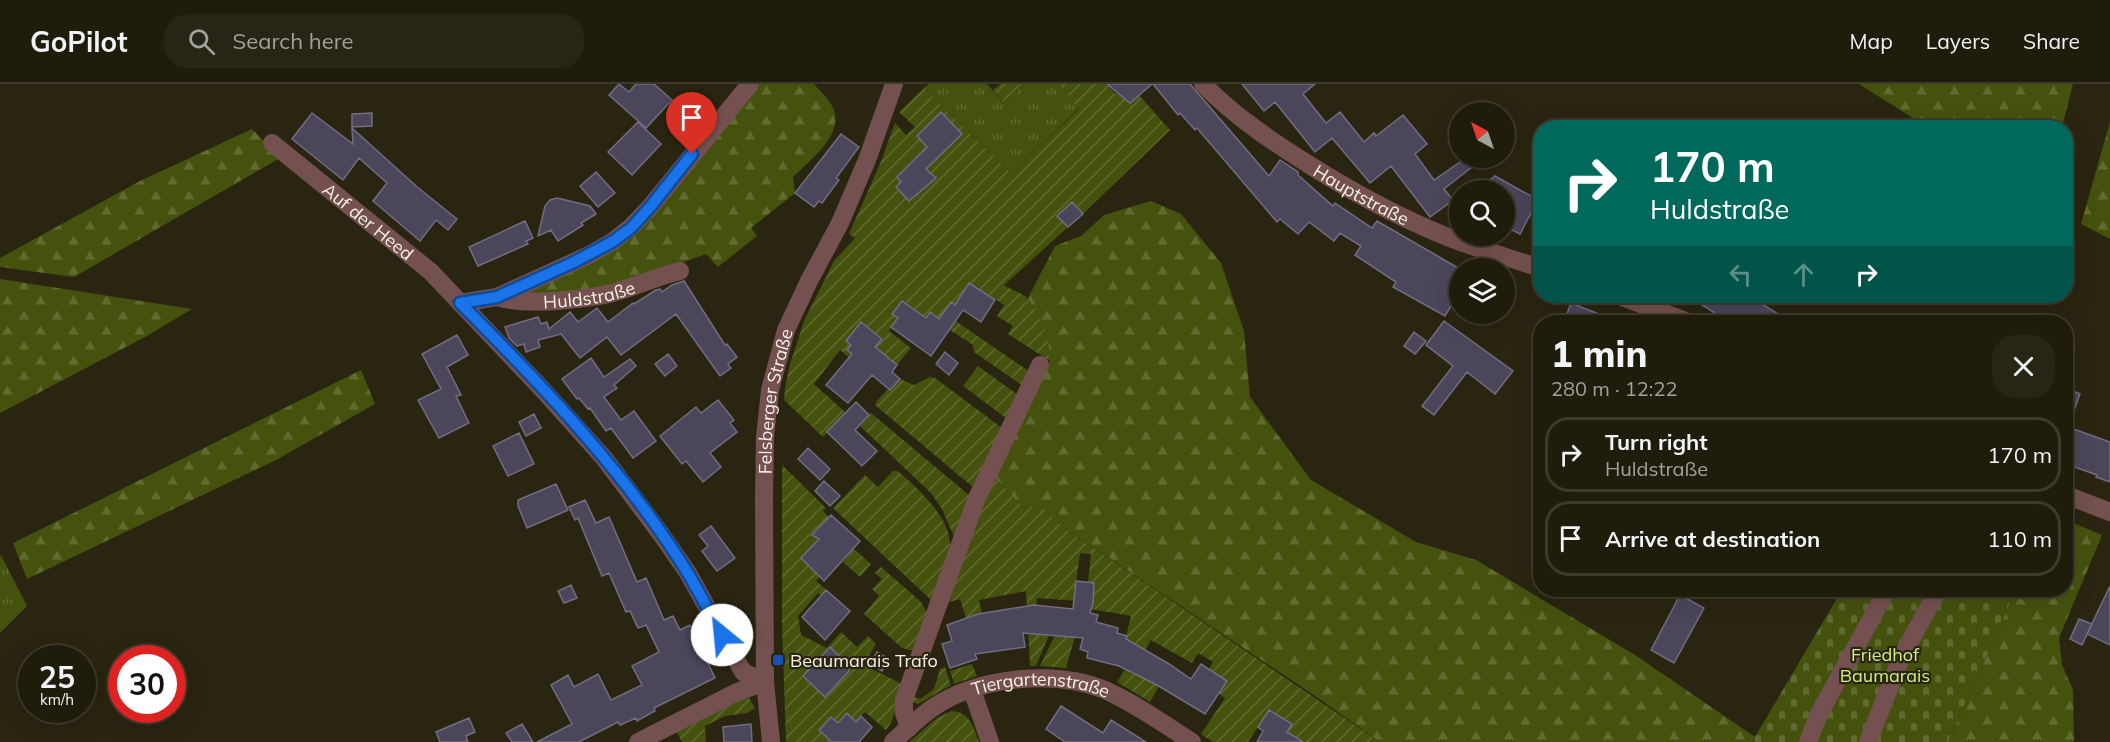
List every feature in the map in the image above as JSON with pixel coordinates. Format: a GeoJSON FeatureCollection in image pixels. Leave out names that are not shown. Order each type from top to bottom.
{"type":"FeatureCollection","features":[{"type":"Feature","properties":{"kind":"street","name":"Huldstraße"},"geometry":{"type":"LineString","coordinates":[[460,303],[497,297],[587,256],[631,228],[669,185],[750,84]]}},
{"type":"Feature","properties":{"kind":"street","name":"Felsberger Straße"},"geometry":{"type":"LineString","coordinates":[[771,742],[765,682],[765,438],[770,390],[786,330],[840,223],[867,160],[894,84]]}},
{"type":"Feature","properties":{"kind":"street","name":"Hauptstraße"},"geometry":{"type":"LineString","coordinates":[[1203,84],[1249,124],[1361,196],[1457,240],[1533,266]]}},
{"type":"Feature","properties":{"kind":"street","name":"Auf der Heed"},"geometry":{"type":"LineString","coordinates":[[272,143],[431,272],[503,347],[604,458],[688,573],[743,672],[765,682]]}},
{"type":"Feature","properties":{"kind":"street","name":"Huldstraße"},"geometry":{"type":"LineString","coordinates":[[497,297],[512,302],[605,294],[680,271]]}},
{"type":"Feature","properties":{"kind":"street"},"geometry":{"type":"LineString","coordinates":[[1638,303],[1670,315]]}},
{"type":"Feature","properties":{"kind":"street"},"geometry":{"type":"LineString","coordinates":[[909,728],[904,713],[904,700],[976,500],[1040,365]]}},
{"type":"Feature","properties":{"kind":"street"},"geometry":{"type":"LineString","coordinates":[[2073,498],[2110,512]]}},
{"type":"Feature","properties":{"kind":"street"},"geometry":{"type":"LineString","coordinates":[[1808,742],[1810,731],[1883,597]]}},
{"type":"Feature","properties":{"kind":"street"},"geometry":{"type":"LineString","coordinates":[[1868,742],[1901,658],[1934,597]]}},
{"type":"Feature","properties":{"kind":"street","name":"Tiergartenstraße"},"geometry":{"type":"LineString","coordinates":[[893,742],[931,709],[949,699],[972,690],[1015,680],[1036,678],[1067,680],[1088,685],[1121,698],[1192,742]]}},
{"type":"Feature","properties":{"kind":"street"},"geometry":{"type":"LineString","coordinates":[[638,742],[737,692],[765,682]]}},
{"type":"Feature","properties":{"kind":"street"},"geometry":{"type":"LineString","coordinates":[[972,690],[990,742]]}},
{"type":"Feature","properties":{"kind":"green space"},"geometry":{"type":"Polygon","coordinates":[[[756,84],[814,84],[832,106],[835,116],[834,126],[824,146],[793,177],[795,193],[751,228],[757,236],[718,267],[706,254],[610,288],[528,296],[530,287],[588,260],[756,84]]]}},
{"type":"Feature","properties":{"kind":"green space"},"geometry":{"type":"Polygon","coordinates":[[[929,84],[987,84],[1004,103],[1027,84],[1059,84],[1079,108],[1011,173],[924,88],[929,84]]]}},
{"type":"Feature","properties":{"kind":"green space"},"geometry":{"type":"Polygon","coordinates":[[[1000,84],[1027,84],[1004,103],[993,90],[1000,84]]]}},
{"type":"Feature","properties":{"kind":"green space"},"geometry":{"type":"Polygon","coordinates":[[[1059,84],[1106,84],[1130,103],[1139,95],[1170,130],[1083,214],[1072,202],[1058,215],[1068,227],[1004,285],[1026,297],[1038,313],[1047,336],[1050,361],[1008,334],[1013,326],[997,316],[1004,305],[970,283],[955,305],[951,302],[944,313],[1033,374],[1026,388],[974,352],[973,345],[950,330],[951,327],[930,313],[926,318],[902,301],[892,314],[898,318],[889,331],[911,348],[897,365],[875,347],[882,338],[861,322],[846,341],[851,345],[847,350],[870,369],[867,372],[840,350],[814,384],[846,413],[823,437],[784,400],[790,364],[804,321],[834,261],[855,238],[849,234],[880,164],[895,123],[906,135],[915,127],[899,112],[924,88],[1011,173],[1079,109],[1059,84]],[[915,158],[897,177],[901,182],[896,187],[909,200],[935,178],[915,158]]]}},
{"type":"Feature","properties":{"kind":"green space"},"geometry":{"type":"Polygon","coordinates":[[[1859,84],[2073,84],[2064,120],[1916,120],[1859,84]]]}},
{"type":"Feature","properties":{"kind":"green space"},"geometry":{"type":"Polygon","coordinates":[[[2110,122],[2110,239],[2081,224],[2110,122]]]}},
{"type":"Feature","properties":{"kind":"green space"},"geometry":{"type":"Polygon","coordinates":[[[252,129],[280,158],[74,277],[0,267],[0,258],[140,181],[252,129]]]}},
{"type":"Feature","properties":{"kind":"green space"},"geometry":{"type":"Polygon","coordinates":[[[1151,201],[1181,214],[1221,263],[1244,331],[1250,397],[1311,480],[1416,542],[1476,560],[1533,594],[1533,597],[1538,597],[1635,655],[1755,737],[1752,742],[1380,742],[1063,527],[1042,507],[1023,508],[994,476],[1050,361],[1043,328],[1028,298],[1055,246],[1081,236],[1104,215],[1151,201]]]}},
{"type":"Feature","properties":{"kind":"green space"},"geometry":{"type":"Polygon","coordinates":[[[0,279],[192,309],[145,337],[0,413],[0,279]]]}},
{"type":"Feature","properties":{"kind":"green space"},"geometry":{"type":"Polygon","coordinates":[[[978,366],[1022,398],[1010,421],[963,386],[978,366]]]}},
{"type":"Feature","properties":{"kind":"green space"},"geometry":{"type":"Polygon","coordinates":[[[361,370],[375,404],[276,460],[27,579],[13,543],[361,370]]]}},
{"type":"Feature","properties":{"kind":"green space"},"geometry":{"type":"Polygon","coordinates":[[[930,377],[935,378],[1002,428],[974,488],[875,405],[900,379],[914,385],[930,377]]]}},
{"type":"Feature","properties":{"kind":"green space"},"geometry":{"type":"Polygon","coordinates":[[[871,413],[970,496],[955,539],[942,509],[931,493],[860,426],[871,413]]]}},
{"type":"Feature","properties":{"kind":"green space"},"geometry":{"type":"Polygon","coordinates":[[[782,465],[826,508],[823,511],[829,517],[812,534],[818,541],[801,559],[820,576],[816,581],[839,601],[835,607],[818,593],[798,616],[801,635],[827,648],[841,632],[857,647],[868,636],[876,644],[866,660],[857,656],[854,660],[904,685],[891,723],[886,730],[865,712],[856,722],[847,713],[838,723],[831,717],[820,730],[832,742],[786,742],[782,626],[782,465]]]}},
{"type":"Feature","properties":{"kind":"green space"},"geometry":{"type":"Polygon","coordinates":[[[893,471],[898,471],[932,504],[949,536],[948,559],[932,601],[833,508],[865,475],[878,487],[893,471]]]}},
{"type":"Feature","properties":{"kind":"green space"},"geometry":{"type":"Polygon","coordinates":[[[994,476],[1023,508],[1042,507],[1063,527],[1380,742],[1292,742],[1287,732],[1291,724],[1270,710],[1248,742],[1213,742],[1201,734],[1225,698],[1218,693],[1226,681],[1209,669],[1213,662],[1198,653],[1192,663],[1151,640],[1131,673],[1159,686],[1150,702],[1117,682],[1127,666],[1119,664],[1131,616],[1091,609],[1092,602],[1037,598],[1034,631],[1049,635],[1036,666],[1030,666],[1026,591],[979,600],[984,626],[968,624],[960,599],[946,603],[994,476]],[[1080,553],[1075,590],[1094,591],[1094,583],[1088,582],[1091,554],[1080,553]]]}},
{"type":"Feature","properties":{"kind":"green space"},"geometry":{"type":"Polygon","coordinates":[[[2073,523],[2102,535],[2059,638],[2062,665],[2073,690],[2074,742],[1948,742],[2013,597],[2073,597],[2073,523]]]}},
{"type":"Feature","properties":{"kind":"green space"},"geometry":{"type":"Polygon","coordinates":[[[854,549],[871,564],[860,577],[843,562],[854,549]]]}},
{"type":"Feature","properties":{"kind":"green space"},"geometry":{"type":"Polygon","coordinates":[[[1,555],[27,606],[0,633],[0,557],[1,555]]]}},
{"type":"Feature","properties":{"kind":"green space"},"geometry":{"type":"Polygon","coordinates":[[[881,567],[921,602],[928,615],[914,651],[902,648],[864,614],[879,596],[872,589],[882,579],[875,573],[881,567]]]}},
{"type":"Feature","properties":{"kind":"green space","name":"Friedhof Baumarais"},"geometry":{"type":"Polygon","coordinates":[[[1838,597],[2013,597],[1948,742],[1752,742],[1838,597]]]}},
{"type":"Feature","properties":{"kind":"green space"},"geometry":{"type":"Polygon","coordinates":[[[1055,635],[1075,637],[1066,668],[1040,666],[1055,635]]]}},
{"type":"Feature","properties":{"kind":"green space"},"geometry":{"type":"Polygon","coordinates":[[[972,664],[977,676],[954,684],[950,671],[972,664]]]}},
{"type":"Feature","properties":{"kind":"green space"},"geometry":{"type":"Polygon","coordinates":[[[945,667],[951,685],[918,704],[912,702],[912,696],[920,699],[934,689],[940,669],[945,667]]]}},
{"type":"Feature","properties":{"kind":"green space"},"geometry":{"type":"Polygon","coordinates":[[[748,696],[755,708],[747,713],[725,716],[705,726],[706,742],[682,742],[677,732],[748,696]]]}},
{"type":"Feature","properties":{"kind":"green space"},"geometry":{"type":"Polygon","coordinates":[[[951,711],[962,714],[970,721],[979,742],[909,742],[937,718],[951,711]]]}},
{"type":"Feature","properties":{"kind":"building"},"geometry":{"type":"Polygon","coordinates":[[[619,84],[629,92],[636,84],[654,84],[672,100],[646,128],[609,95],[619,84]]]}},
{"type":"Feature","properties":{"kind":"building"},"geometry":{"type":"Polygon","coordinates":[[[1107,84],[1152,84],[1130,103],[1107,84]]]}},
{"type":"Feature","properties":{"kind":"building"},"geometry":{"type":"Polygon","coordinates":[[[1153,84],[1190,84],[1269,176],[1280,160],[1298,172],[1298,175],[1333,206],[1335,203],[1372,228],[1377,221],[1449,263],[1449,309],[1445,316],[1393,287],[1396,282],[1355,255],[1361,246],[1340,233],[1334,241],[1309,222],[1298,234],[1280,219],[1277,222],[1197,128],[1195,130],[1180,113],[1178,115],[1153,84]]]}},
{"type":"Feature","properties":{"kind":"building"},"geometry":{"type":"Polygon","coordinates":[[[1242,84],[1315,84],[1303,94],[1326,123],[1340,112],[1364,142],[1374,133],[1376,136],[1403,115],[1427,144],[1415,154],[1434,180],[1451,168],[1471,168],[1455,180],[1449,180],[1449,185],[1444,189],[1449,195],[1449,203],[1430,217],[1391,166],[1370,183],[1332,138],[1315,152],[1275,102],[1264,111],[1242,84]]]}},
{"type":"Feature","properties":{"kind":"building"},"geometry":{"type":"Polygon","coordinates":[[[941,112],[962,134],[926,169],[936,178],[909,201],[896,187],[901,182],[897,177],[927,147],[917,136],[941,112]]]}},
{"type":"Feature","properties":{"kind":"building"},"geometry":{"type":"Polygon","coordinates":[[[312,113],[353,144],[352,128],[416,186],[457,219],[448,230],[436,220],[420,241],[373,201],[387,183],[359,158],[343,180],[292,139],[312,113]]]}},
{"type":"Feature","properties":{"kind":"building"},"geometry":{"type":"Polygon","coordinates":[[[372,113],[372,126],[352,127],[352,114],[372,113]]]}},
{"type":"Feature","properties":{"kind":"building"},"geometry":{"type":"Polygon","coordinates":[[[638,122],[661,144],[632,175],[608,152],[638,122]]]}},
{"type":"Feature","properties":{"kind":"building"},"geometry":{"type":"Polygon","coordinates":[[[841,134],[859,147],[836,178],[839,180],[822,203],[819,201],[814,207],[795,193],[841,134]]]}},
{"type":"Feature","properties":{"kind":"building"},"geometry":{"type":"Polygon","coordinates":[[[596,172],[615,193],[598,207],[580,186],[596,172]]]}},
{"type":"Feature","properties":{"kind":"building"},"geometry":{"type":"Polygon","coordinates":[[[1495,176],[1502,180],[1490,180],[1495,176]]]}},
{"type":"Feature","properties":{"kind":"building"},"geometry":{"type":"Polygon","coordinates":[[[1515,187],[1533,197],[1533,209],[1520,234],[1515,232],[1515,187]]]}},
{"type":"Feature","properties":{"kind":"building"},"geometry":{"type":"Polygon","coordinates":[[[557,198],[590,206],[596,214],[558,241],[551,230],[538,236],[545,206],[550,200],[557,198]]]}},
{"type":"Feature","properties":{"kind":"building"},"geometry":{"type":"Polygon","coordinates":[[[1072,202],[1083,214],[1068,227],[1057,216],[1072,202]]]}},
{"type":"Feature","properties":{"kind":"building"},"geometry":{"type":"Polygon","coordinates":[[[525,221],[533,238],[526,241],[528,244],[478,266],[469,247],[525,221]]]}},
{"type":"Feature","properties":{"kind":"building"},"geometry":{"type":"Polygon","coordinates":[[[684,281],[725,345],[727,344],[737,357],[728,364],[731,368],[720,376],[676,314],[621,355],[607,337],[580,358],[561,334],[538,340],[540,347],[526,352],[524,344],[517,346],[509,338],[505,327],[538,317],[541,324],[547,322],[549,329],[570,312],[578,322],[597,308],[608,322],[633,303],[656,290],[660,289],[662,292],[684,281]]]}},
{"type":"Feature","properties":{"kind":"building"},"geometry":{"type":"Polygon","coordinates":[[[969,283],[995,300],[981,322],[963,310],[931,356],[891,327],[898,318],[892,314],[902,301],[926,318],[930,312],[939,319],[951,302],[955,305],[969,283]]]}},
{"type":"Feature","properties":{"kind":"building"},"geometry":{"type":"Polygon","coordinates":[[[1571,303],[1601,315],[1567,315],[1571,303]]]}},
{"type":"Feature","properties":{"kind":"building"},"geometry":{"type":"Polygon","coordinates":[[[1699,303],[1760,303],[1780,315],[1718,315],[1699,303]]]}},
{"type":"Feature","properties":{"kind":"building"},"geometry":{"type":"Polygon","coordinates":[[[1444,321],[1513,371],[1495,394],[1467,372],[1434,415],[1422,406],[1453,366],[1426,345],[1444,321]]]}},
{"type":"Feature","properties":{"kind":"building"},"geometry":{"type":"Polygon","coordinates":[[[861,322],[882,339],[875,347],[897,365],[892,372],[900,379],[890,390],[872,375],[848,403],[826,385],[852,354],[847,350],[851,345],[846,341],[861,322]]]}},
{"type":"Feature","properties":{"kind":"building"},"geometry":{"type":"Polygon","coordinates":[[[1414,332],[1426,341],[1415,354],[1404,346],[1414,332]]]}},
{"type":"Feature","properties":{"kind":"building"},"geometry":{"type":"Polygon","coordinates":[[[457,335],[468,355],[447,367],[461,395],[456,396],[469,423],[439,438],[418,400],[441,389],[422,354],[457,335]]]}},
{"type":"Feature","properties":{"kind":"building"},"geometry":{"type":"Polygon","coordinates":[[[945,352],[958,363],[949,375],[936,364],[945,352]]]}},
{"type":"Feature","properties":{"kind":"building"},"geometry":{"type":"Polygon","coordinates":[[[668,354],[677,366],[665,376],[655,364],[668,354]]]}},
{"type":"Feature","properties":{"kind":"building"},"geometry":{"type":"Polygon","coordinates":[[[591,358],[604,377],[630,359],[636,366],[614,385],[617,388],[604,397],[621,420],[634,411],[656,441],[633,458],[611,428],[606,431],[590,408],[588,409],[579,398],[577,399],[562,379],[591,358]]]}},
{"type":"Feature","properties":{"kind":"building"},"geometry":{"type":"Polygon","coordinates":[[[2073,391],[2080,394],[2073,413],[2073,391]]]}},
{"type":"Feature","properties":{"kind":"building"},"geometry":{"type":"Polygon","coordinates":[[[718,400],[734,420],[730,423],[737,432],[710,453],[721,467],[703,482],[686,461],[682,464],[660,436],[696,407],[701,413],[718,400]]]}},
{"type":"Feature","properties":{"kind":"building"},"geometry":{"type":"Polygon","coordinates":[[[856,402],[869,415],[855,430],[877,451],[862,466],[827,432],[856,402]]]}},
{"type":"Feature","properties":{"kind":"building"},"geometry":{"type":"Polygon","coordinates":[[[534,414],[541,428],[526,436],[519,422],[534,414]]]}},
{"type":"Feature","properties":{"kind":"building"},"geometry":{"type":"Polygon","coordinates":[[[2073,429],[2110,442],[2110,482],[2096,477],[2097,475],[2073,466],[2073,429]]]}},
{"type":"Feature","properties":{"kind":"building"},"geometry":{"type":"Polygon","coordinates":[[[519,433],[534,464],[508,476],[493,446],[519,433]]]}},
{"type":"Feature","properties":{"kind":"building"},"geometry":{"type":"Polygon","coordinates":[[[808,448],[830,469],[820,480],[798,459],[808,448]]]}},
{"type":"Feature","properties":{"kind":"building"},"geometry":{"type":"Polygon","coordinates":[[[824,481],[840,496],[830,506],[815,491],[824,481]]]}},
{"type":"Feature","properties":{"kind":"building"},"geometry":{"type":"Polygon","coordinates":[[[556,484],[568,510],[527,528],[518,506],[518,500],[556,484]]]}},
{"type":"Feature","properties":{"kind":"building"},"geometry":{"type":"Polygon","coordinates":[[[585,500],[596,523],[609,517],[637,582],[646,578],[664,620],[673,616],[680,630],[690,625],[715,678],[654,708],[655,711],[637,721],[636,718],[620,725],[618,722],[579,742],[537,742],[572,724],[551,685],[568,675],[574,687],[598,674],[611,700],[642,685],[632,666],[659,652],[646,625],[638,628],[630,611],[626,612],[609,573],[602,576],[578,518],[575,520],[569,507],[585,500]]]}},
{"type":"Feature","properties":{"kind":"building"},"geometry":{"type":"Polygon","coordinates":[[[831,515],[860,541],[824,581],[801,558],[819,539],[812,535],[831,515]]]}},
{"type":"Feature","properties":{"kind":"building"},"geometry":{"type":"Polygon","coordinates":[[[711,526],[735,558],[717,571],[702,551],[708,546],[699,535],[711,526]]]}},
{"type":"Feature","properties":{"kind":"building"},"geometry":{"type":"Polygon","coordinates":[[[1076,581],[1094,583],[1090,613],[1098,615],[1096,622],[1118,628],[1117,633],[1127,636],[1126,639],[1191,679],[1201,664],[1227,681],[1205,714],[1157,685],[1119,666],[1087,658],[1088,652],[1080,649],[1083,638],[1023,633],[1025,647],[975,654],[977,659],[950,668],[942,644],[952,641],[947,625],[978,614],[1034,605],[1073,609],[1076,581]]]}},
{"type":"Feature","properties":{"kind":"building"},"geometry":{"type":"Polygon","coordinates":[[[571,585],[577,598],[564,603],[558,591],[571,585]]]}},
{"type":"Feature","properties":{"kind":"building"},"geometry":{"type":"Polygon","coordinates":[[[2110,586],[2110,645],[2087,634],[2110,586]]]}},
{"type":"Feature","properties":{"kind":"building"},"geometry":{"type":"Polygon","coordinates":[[[826,590],[850,611],[825,640],[802,617],[826,590]]]}},
{"type":"Feature","properties":{"kind":"building"},"geometry":{"type":"Polygon","coordinates":[[[1679,597],[1684,597],[1704,608],[1674,663],[1651,650],[1679,597]]]}},
{"type":"Feature","properties":{"kind":"building"},"geometry":{"type":"Polygon","coordinates":[[[2079,619],[2092,624],[2082,645],[2070,639],[2079,619]]]}},
{"type":"Feature","properties":{"kind":"building"},"geometry":{"type":"Polygon","coordinates":[[[830,647],[849,666],[849,671],[825,697],[803,676],[830,647]]]}},
{"type":"Feature","properties":{"kind":"building"},"geometry":{"type":"Polygon","coordinates":[[[877,652],[889,659],[882,671],[870,664],[877,652]]]}},
{"type":"Feature","properties":{"kind":"building"},"geometry":{"type":"Polygon","coordinates":[[[1061,706],[1103,733],[1111,720],[1146,742],[1065,742],[1046,729],[1061,706]]]}},
{"type":"Feature","properties":{"kind":"building"},"geometry":{"type":"Polygon","coordinates":[[[1269,710],[1292,724],[1287,732],[1303,742],[1257,742],[1263,731],[1258,727],[1269,710]]]}},
{"type":"Feature","properties":{"kind":"building"},"geometry":{"type":"Polygon","coordinates":[[[847,713],[856,722],[861,716],[872,727],[859,742],[832,742],[819,730],[831,717],[838,723],[847,713]]]}},
{"type":"Feature","properties":{"kind":"building"},"geometry":{"type":"Polygon","coordinates":[[[469,718],[475,732],[466,736],[468,742],[440,742],[436,732],[469,718]]]}},
{"type":"Feature","properties":{"kind":"building"},"geometry":{"type":"Polygon","coordinates":[[[522,724],[533,742],[512,742],[506,733],[522,724]]]}},
{"type":"Feature","properties":{"kind":"building"},"geometry":{"type":"Polygon","coordinates":[[[751,724],[752,742],[724,742],[723,727],[751,724]]]}},
{"type":"Feature","properties":{"kind":"place","name":"Beaumarais Trafo"},"geometry":{"type":"Point","coordinates":[778,660]}},
{"type":"Feature","properties":{"kind":"route"},"geometry":{"type":"LineString","coordinates":[[692,154],[669,185],[631,228],[612,242],[587,256],[497,297],[460,303],[604,458],[688,573],[722,635]]}}]}
